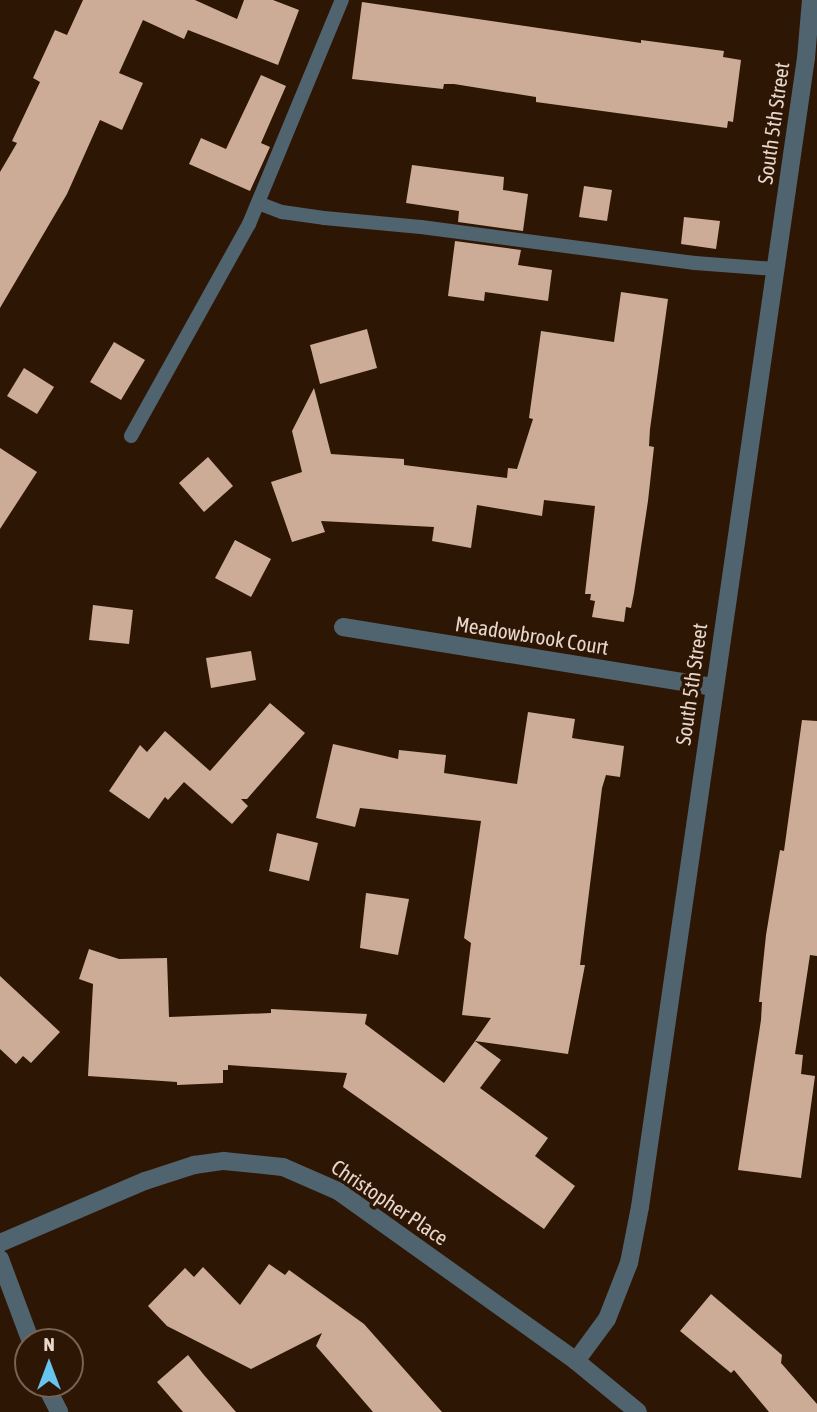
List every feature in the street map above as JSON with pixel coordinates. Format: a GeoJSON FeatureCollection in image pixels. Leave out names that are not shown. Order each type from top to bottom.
{"type":"FeatureCollection","features":[{"type":"Feature","properties":{"kind":"street","name":"South 5th Street"},"geometry":{"type":"LineString","coordinates":[[576,1361],[607,1319],[629,1263],[640,1207],[806,58],[811,0]]}},
{"type":"Feature","properties":{"kind":"street","name":"Meadowbrook Court"},"geometry":{"type":"LineString","coordinates":[[343,627],[714,687]]}},
{"type":"Feature","properties":{"kind":"street","name":"Christopher Place"},"geometry":{"type":"LineString","coordinates":[[0,1243],[145,1181],[194,1165],[224,1161],[283,1167],[338,1191],[576,1361],[638,1412]]}},
{"type":"Feature","properties":{"kind":"street"},"geometry":{"type":"LineString","coordinates":[[0,1259],[26,1328]]}},
{"type":"Feature","properties":{"kind":"lane"},"geometry":{"type":"LineString","coordinates":[[131,436],[258,203],[342,0]]}},
{"type":"Feature","properties":{"kind":"lane"},"geometry":{"type":"LineString","coordinates":[[258,203],[282,212],[324,218],[421,227],[695,263],[775,269]]}},
{"type":"Feature","properties":{"kind":"building"},"geometry":{"type":"Polygon","coordinates":[[[83,0],[195,0],[237,19],[244,0],[273,0],[299,10],[278,65],[188,30],[184,39],[143,20],[119,73],[143,83],[122,130],[100,120],[67,194],[0,308],[0,172],[17,143],[12,141],[40,82],[33,78],[55,30],[67,35],[83,0]]]}},
{"type":"Feature","properties":{"kind":"building"},"geometry":{"type":"Polygon","coordinates":[[[362,2],[641,43],[641,40],[724,51],[723,57],[741,60],[733,122],[728,121],[727,128],[536,102],[536,97],[454,84],[444,84],[443,89],[352,79],[362,2]]]}},
{"type":"Feature","properties":{"kind":"building"},"geometry":{"type":"Polygon","coordinates":[[[261,75],[286,86],[261,143],[270,147],[250,191],[189,164],[201,138],[226,149],[261,75]]]}},
{"type":"Feature","properties":{"kind":"building"},"geometry":{"type":"Polygon","coordinates":[[[412,165],[504,177],[503,190],[528,194],[523,231],[458,222],[459,211],[406,203],[412,165]]]}},
{"type":"Feature","properties":{"kind":"building"},"geometry":{"type":"Polygon","coordinates":[[[584,186],[612,190],[607,221],[579,217],[584,186]]]}},
{"type":"Feature","properties":{"kind":"building"},"geometry":{"type":"Polygon","coordinates":[[[684,217],[720,221],[716,249],[681,244],[684,217]]]}},
{"type":"Feature","properties":{"kind":"building"},"geometry":{"type":"Polygon","coordinates":[[[455,241],[521,250],[518,265],[552,270],[548,301],[485,292],[484,301],[448,296],[455,241]]]}},
{"type":"Feature","properties":{"kind":"building"},"geometry":{"type":"Polygon","coordinates":[[[621,292],[668,299],[650,429],[649,446],[654,447],[648,501],[634,593],[631,608],[626,607],[624,622],[592,617],[595,601],[590,600],[591,594],[585,594],[595,506],[544,500],[542,516],[477,505],[471,548],[432,541],[434,527],[321,521],[325,532],[292,542],[271,482],[302,472],[292,431],[314,388],[331,454],[404,459],[404,465],[507,478],[508,468],[517,469],[533,419],[529,418],[541,331],[614,342],[621,292]]]}},
{"type":"Feature","properties":{"kind":"building"},"geometry":{"type":"Polygon","coordinates":[[[367,329],[377,368],[320,384],[310,345],[367,329]]]}},
{"type":"Feature","properties":{"kind":"building"},"geometry":{"type":"Polygon","coordinates":[[[114,342],[145,360],[121,400],[90,382],[114,342]]]}},
{"type":"Feature","properties":{"kind":"building"},"geometry":{"type":"Polygon","coordinates":[[[24,368],[54,387],[37,414],[7,396],[24,368]]]}},
{"type":"Feature","properties":{"kind":"building"},"geometry":{"type":"Polygon","coordinates":[[[0,448],[37,472],[0,529],[0,448]]]}},
{"type":"Feature","properties":{"kind":"building"},"geometry":{"type":"Polygon","coordinates":[[[208,457],[233,486],[204,512],[179,483],[208,457]]]}},
{"type":"Feature","properties":{"kind":"building"},"geometry":{"type":"Polygon","coordinates":[[[235,540],[271,559],[251,597],[215,578],[235,540]]]}},
{"type":"Feature","properties":{"kind":"building"},"geometry":{"type":"Polygon","coordinates":[[[93,605],[133,610],[129,644],[89,640],[93,605]]]}},
{"type":"Feature","properties":{"kind":"building"},"geometry":{"type":"Polygon","coordinates":[[[251,651],[256,680],[211,688],[206,658],[251,651]]]}},
{"type":"Feature","properties":{"kind":"building"},"geometry":{"type":"Polygon","coordinates":[[[270,703],[305,733],[247,799],[241,799],[248,806],[232,824],[184,782],[168,800],[165,797],[149,819],[109,791],[140,745],[147,752],[165,731],[210,771],[270,703]]]}},
{"type":"Feature","properties":{"kind":"building"},"geometry":{"type":"Polygon","coordinates":[[[528,712],[575,719],[572,738],[624,746],[620,777],[606,775],[602,788],[580,965],[585,965],[568,1054],[475,1041],[491,1018],[462,1015],[471,943],[464,938],[481,821],[360,808],[355,827],[316,818],[333,744],[398,759],[399,750],[446,755],[444,773],[517,784],[528,712]]]}},
{"type":"Feature","properties":{"kind":"building"},"geometry":{"type":"Polygon","coordinates":[[[802,720],[817,721],[817,956],[810,955],[795,1054],[803,1055],[801,1074],[815,1076],[801,1178],[738,1170],[761,1020],[762,1002],[759,1002],[766,935],[780,850],[784,851],[802,720]]]}},
{"type":"Feature","properties":{"kind":"building"},"geometry":{"type":"Polygon","coordinates":[[[277,833],[318,843],[309,881],[269,871],[277,833]]]}},
{"type":"Feature","properties":{"kind":"building"},"geometry":{"type":"Polygon","coordinates":[[[366,893],[409,899],[398,955],[360,948],[366,893]]]}},
{"type":"Feature","properties":{"kind":"building"},"geometry":{"type":"Polygon","coordinates":[[[89,949],[119,959],[167,958],[169,1017],[271,1013],[271,1009],[367,1014],[365,1024],[444,1083],[475,1041],[501,1060],[480,1088],[548,1138],[535,1156],[575,1186],[544,1229],[343,1087],[347,1073],[228,1065],[228,1070],[223,1070],[223,1083],[177,1085],[177,1082],[88,1076],[93,984],[79,979],[89,949]]]}},
{"type":"Feature","properties":{"kind":"building"},"geometry":{"type":"Polygon","coordinates":[[[0,976],[60,1032],[31,1063],[23,1056],[16,1064],[0,1049],[0,976]]]}},
{"type":"Feature","properties":{"kind":"building"},"geometry":{"type":"Polygon","coordinates":[[[269,1264],[285,1275],[289,1270],[364,1324],[442,1412],[373,1412],[316,1346],[322,1333],[251,1369],[167,1326],[148,1306],[185,1268],[194,1277],[203,1267],[240,1305],[269,1264]]]}},
{"type":"Feature","properties":{"kind":"building"},"geometry":{"type":"Polygon","coordinates":[[[711,1294],[782,1355],[781,1363],[817,1404],[817,1412],[769,1412],[734,1370],[731,1373],[680,1331],[711,1294]]]}},
{"type":"Feature","properties":{"kind":"building"},"geometry":{"type":"Polygon","coordinates":[[[188,1355],[236,1412],[183,1412],[157,1382],[188,1355]]]}}]}
